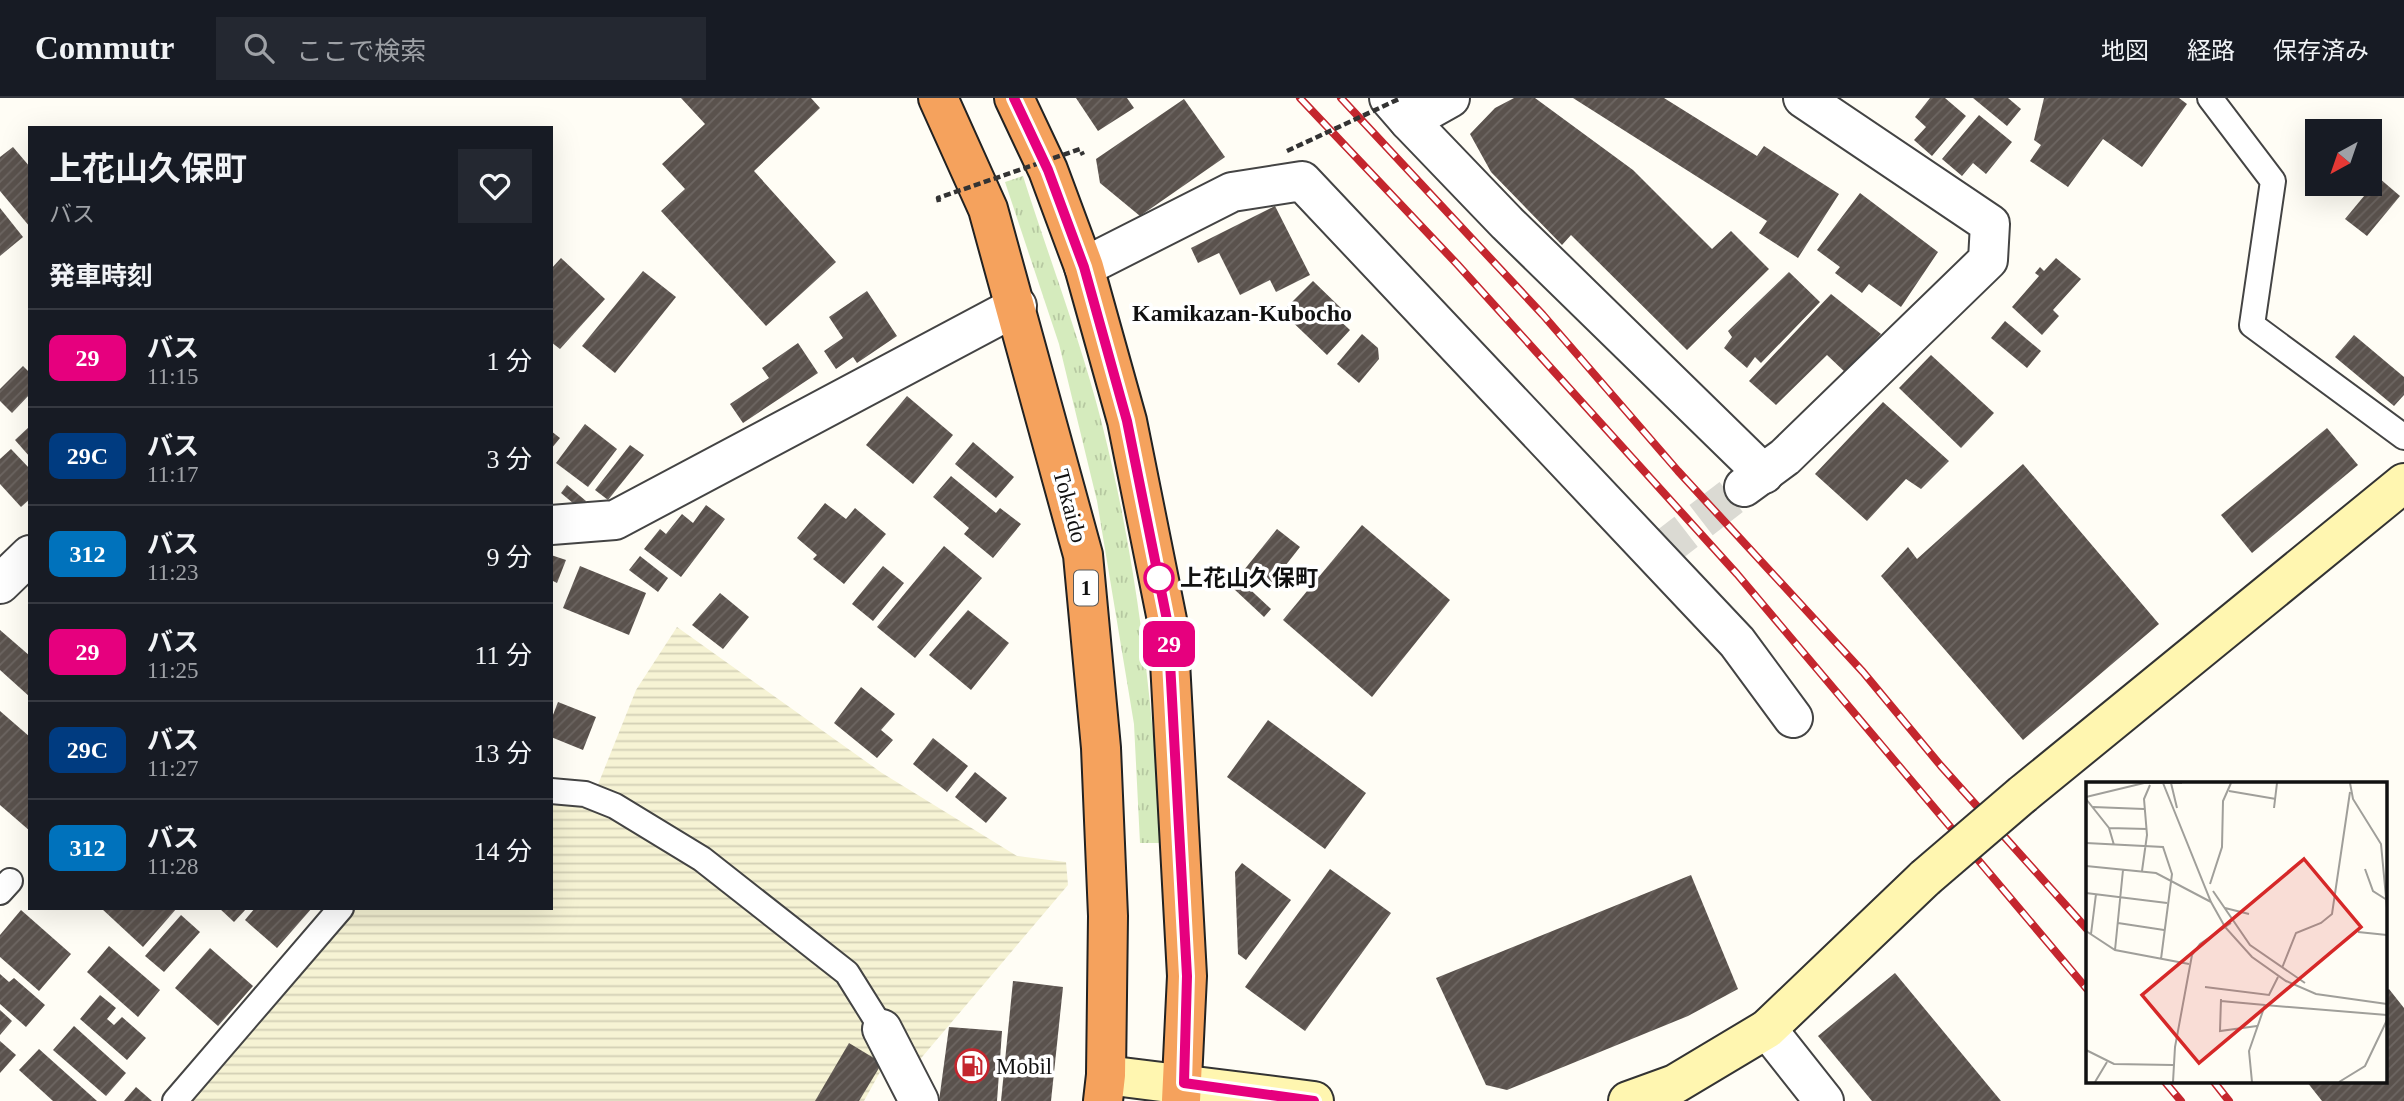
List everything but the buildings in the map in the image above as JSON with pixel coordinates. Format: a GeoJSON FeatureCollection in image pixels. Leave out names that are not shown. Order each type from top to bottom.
{"type":"FeatureCollection","features":[{"type":"Feature","properties":{"kind":"highway","name":"Tokaido"},"geometry":{"type":"LineString","coordinates":[[938,98],[988,209],[1017,306],[1083,555],[1101,748],[1108,916],[1104,1088]]}},
{"type":"Feature","properties":{"kind":"highway"},"geometry":{"type":"LineString","coordinates":[[1014,98],[1048,170],[1084,267],[1127,421],[1168,625],[1187,976],[1183,1092]]}},
{"type":"Feature","properties":{"kind":"street"},"geometry":{"type":"LineString","coordinates":[[1400,106],[1450,98]]}},
{"type":"Feature","properties":{"kind":"street"},"geometry":{"type":"LineString","coordinates":[[1400,106],[1507,223],[1754,480],[1988,261],[1990,224],[1802,98]]}},
{"type":"Feature","properties":{"kind":"street"},"geometry":{"type":"LineString","coordinates":[[1084,267],[1232,192],[1302,181],[1737,642],[1793,718]]}},
{"type":"Feature","properties":{"kind":"street"},"geometry":{"type":"LineString","coordinates":[[553,525],[615,520],[1017,306]]}},
{"type":"Feature","properties":{"kind":"street"},"geometry":{"type":"LineString","coordinates":[[1628,1101],[1675,1084],[1767,1029],[1925,878],[2023,794],[2404,483]]}},
{"type":"Feature","properties":{"kind":"street"},"geometry":{"type":"LineString","coordinates":[[0,584],[28,557]]}},
{"type":"Feature","properties":{"kind":"street"},"geometry":{"type":"LineString","coordinates":[[882,1029],[919,1101]]}},
{"type":"Feature","properties":{"kind":"street"},"geometry":{"type":"LineString","coordinates":[[1767,1029],[1824,1101]]}},
{"type":"Feature","properties":{"kind":"street"},"geometry":{"type":"LineString","coordinates":[[1104,1088],[1314,1101]]}},
{"type":"Feature","properties":{"kind":"lane"},"geometry":{"type":"LineString","coordinates":[[2210,98],[2273,181],[2252,325],[2404,437]]}},
{"type":"Feature","properties":{"kind":"lane"},"geometry":{"type":"LineString","coordinates":[[553,791],[585,794],[615,806],[702,859],[847,973],[882,1029]]}},
{"type":"Feature","properties":{"kind":"lane"},"geometry":{"type":"LineString","coordinates":[[175,1101],[339,910]]}},
{"type":"Feature","properties":{"kind":"path"},"geometry":{"type":"LineString","coordinates":[[1287,151],[1400,106]]}},
{"type":"Feature","properties":{"kind":"path"},"geometry":{"type":"LineString","coordinates":[[939,202],[938,198],[1080,149],[1083,155]]}},
{"type":"Feature","properties":{"kind":"shaded area"},"geometry":{"type":"Polygon","coordinates":[[[677,627],[882,773],[1017,856],[1066,862],[1068,885],[917,1063],[901,1034],[864,1101],[188,1101],[354,910],[553,910],[553,799],[591,802],[636,690],[677,627]]]}},
{"type":"Feature","properties":{"kind":"green space"},"geometry":{"type":"Polygon","coordinates":[[[1023,176],[1084,362],[1102,424],[1125,527],[1142,632],[1161,843],[1140,843],[1134,724],[1097,501],[1059,344],[1005,182],[1023,176]]]}},
{"type":"Feature","properties":{"kind":"tunnel"},"geometry":{"type":"LineString","coordinates":[[1656,555],[1744,487]]}},
{"type":"Feature","properties":{"kind":"railway"},"geometry":{"type":"LineString","coordinates":[[1300,98],[1457,264],[1737,574],[2086,988]]}},
{"type":"Feature","properties":{"kind":"railway"},"geometry":{"type":"LineString","coordinates":[[1341,98],[1543,315],[1678,471],[1863,672],[1941,766],[2086,928]]}},
{"type":"Feature","properties":{"kind":"railway"},"geometry":{"type":"LineString","coordinates":[[2167,1084],[2181,1101]]}},
{"type":"Feature","properties":{"kind":"railway"},"geometry":{"type":"LineString","coordinates":[[2216,1084],[2229,1101]]}},
{"type":"Feature","properties":{"kind":"bus line","name":"29"},"geometry":{"type":"LineString","coordinates":[[1014,98],[1048,170],[1084,267],[1127,421],[1168,625],[1187,976],[1184,1083],[1314,1101]]}},
{"type":"Feature","properties":{"kind":"place","name":"上花山久保町"},"geometry":{"type":"Point","coordinates":[1159,578]}},
{"type":"Feature","properties":{"kind":"place","name":"Mobil"},"geometry":{"type":"Point","coordinates":[972,1066]}},
{"type":"Feature","properties":{"kind":"district","name":"Kamikazan-Kubocho"},"geometry":{"type":"Point","coordinates":[1242,313]}}]}
